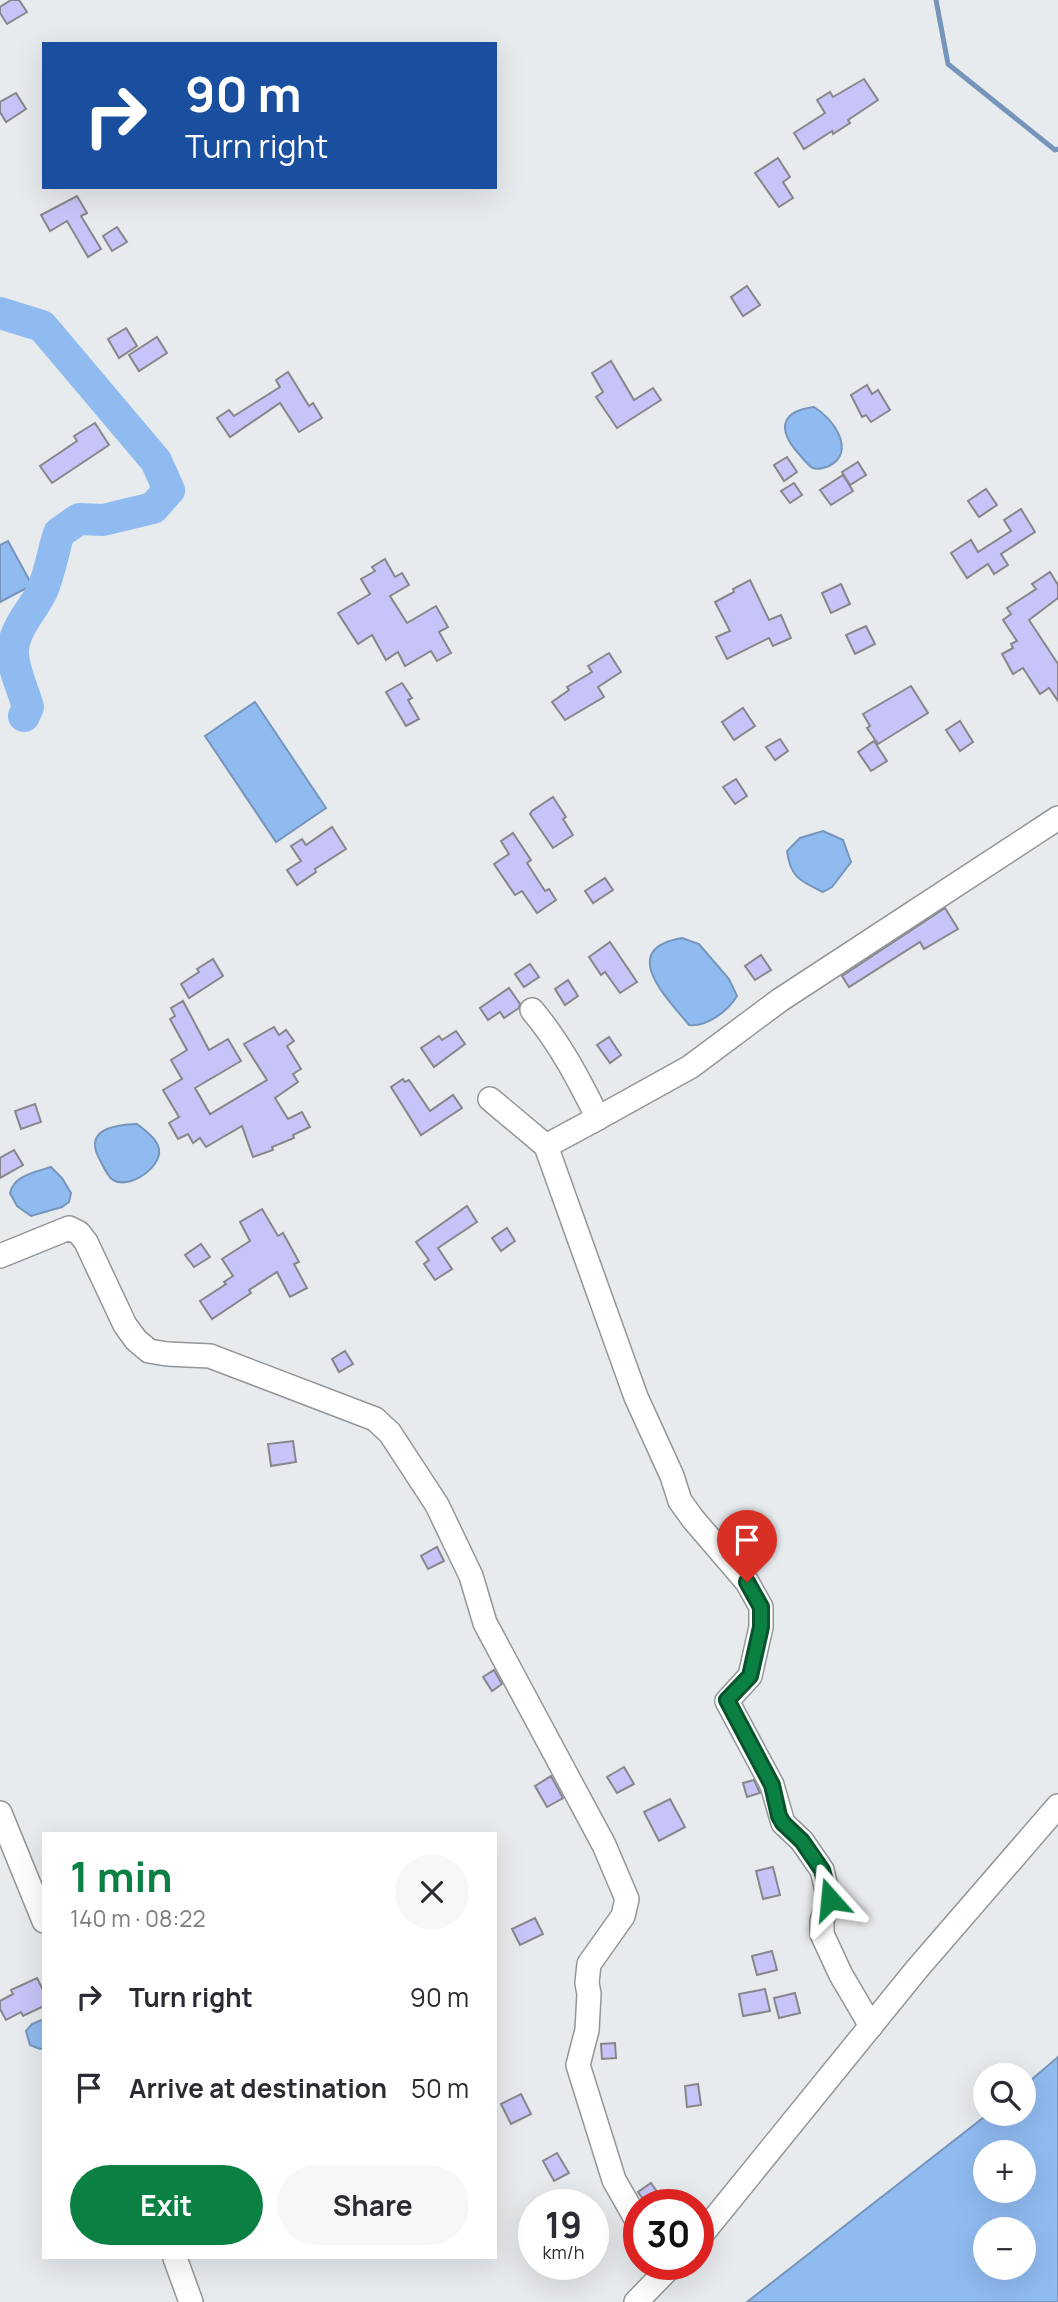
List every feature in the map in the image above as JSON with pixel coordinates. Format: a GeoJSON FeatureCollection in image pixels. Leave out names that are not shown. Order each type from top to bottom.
{"type":"FeatureCollection","features":[{"type":"Feature","properties":{"kind":"street"},"geometry":{"type":"LineString","coordinates":[[546,1146],[690,1067],[780,1000],[1058,818]]}},
{"type":"Feature","properties":{"kind":"street"},"geometry":{"type":"LineString","coordinates":[[532,1010],[575,1072],[598,1118]]}},
{"type":"Feature","properties":{"kind":"street"},"geometry":{"type":"LineString","coordinates":[[490,1099],[546,1146],[636,1397],[672,1476],[680,1501],[692,1519],[747,1582],[761,1607],[761,1627],[750,1676],[727,1700],[772,1785],[783,1823],[802,1841],[822,1870],[830,1899],[822,1921],[822,1934],[841,1975],[871,2026]]}},
{"type":"Feature","properties":{"kind":"street"},"geometry":{"type":"LineString","coordinates":[[0,1256],[69,1228],[79,1233],[86,1242],[125,1325],[149,1351],[210,1356],[234,1364],[375,1419],[390,1433],[437,1505],[471,1576],[485,1623],[604,1844],[627,1899],[623,1916],[589,1964],[586,1983],[589,1994],[587,2030],[578,2065],[614,2180],[623,2196]]}},
{"type":"Feature","properties":{"kind":"street"},"geometry":{"type":"LineString","coordinates":[[714,2219],[917,1969],[1058,1806]]}},
{"type":"Feature","properties":{"kind":"street"},"geometry":{"type":"LineString","coordinates":[[0,1813],[42,1916]]}},
{"type":"Feature","properties":{"kind":"street"},"geometry":{"type":"LineString","coordinates":[[175,2259],[191,2302]]}},
{"type":"Feature","properties":{"kind":"street"},"geometry":{"type":"LineString","coordinates":[[636,2302],[656,2280]]}},
{"type":"Feature","properties":{"kind":"water"},"geometry":{"type":"Polygon","coordinates":[[[814,407],[828,419],[842,444],[837,460],[819,469],[811,467],[798,453],[785,429],[786,422],[795,412],[814,407]]]}},
{"type":"Feature","properties":{"kind":"water"},"geometry":{"type":"Polygon","coordinates":[[[8,541],[32,585],[0,602],[0,545],[8,541]]]}},
{"type":"Feature","properties":{"kind":"water"},"geometry":{"type":"Polygon","coordinates":[[[255,702],[326,808],[276,842],[205,736],[255,702]]]}},
{"type":"Feature","properties":{"kind":"water"},"geometry":{"type":"Polygon","coordinates":[[[823,831],[843,840],[851,862],[832,887],[823,892],[798,877],[788,860],[787,851],[800,838],[823,831]]]}},
{"type":"Feature","properties":{"kind":"water"},"geometry":{"type":"Polygon","coordinates":[[[682,938],[699,944],[729,979],[737,996],[716,1017],[696,1025],[689,1025],[669,1002],[653,976],[650,963],[653,952],[663,944],[682,938]]]}},
{"type":"Feature","properties":{"kind":"water"},"geometry":{"type":"Polygon","coordinates":[[[137,1124],[157,1143],[158,1158],[151,1169],[139,1178],[126,1182],[113,1180],[96,1151],[97,1136],[110,1128],[137,1124]]]}},
{"type":"Feature","properties":{"kind":"water"},"geometry":{"type":"Polygon","coordinates":[[[51,1167],[71,1193],[69,1202],[62,1207],[31,1216],[17,1206],[10,1193],[12,1187],[26,1175],[51,1167]]]}},
{"type":"Feature","properties":{"kind":"water"},"geometry":{"type":"Polygon","coordinates":[[[42,2020],[42,2048],[30,2045],[26,2031],[32,2024],[42,2020]]]}},
{"type":"Feature","properties":{"kind":"water"},"geometry":{"type":"Polygon","coordinates":[[[1058,2057],[1058,2302],[747,2302],[973,2126],[1036,2126],[1036,2076],[1058,2057]]]}},
{"type":"Feature","properties":{"kind":"building"},"geometry":{"type":"Polygon","coordinates":[[[11,0],[19,0],[27,12],[7,24],[0,13],[0,7],[11,0]]]}},
{"type":"Feature","properties":{"kind":"building"},"geometry":{"type":"Polygon","coordinates":[[[864,79],[878,100],[848,120],[850,123],[804,149],[794,133],[825,113],[817,100],[830,92],[833,97],[864,79]]]}},
{"type":"Feature","properties":{"kind":"building"},"geometry":{"type":"Polygon","coordinates":[[[16,93],[26,109],[6,122],[0,112],[0,102],[16,93]]]}},
{"type":"Feature","properties":{"kind":"building"},"geometry":{"type":"Polygon","coordinates":[[[778,158],[790,177],[783,182],[793,198],[779,207],[755,173],[778,158]]]}},
{"type":"Feature","properties":{"kind":"building"},"geometry":{"type":"Polygon","coordinates":[[[77,196],[87,213],[81,216],[101,249],[88,257],[67,221],[50,231],[41,215],[77,196]]]}},
{"type":"Feature","properties":{"kind":"building"},"geometry":{"type":"Polygon","coordinates":[[[117,227],[127,242],[112,251],[103,236],[117,227]]]}},
{"type":"Feature","properties":{"kind":"building"},"geometry":{"type":"Polygon","coordinates":[[[747,286],[760,305],[743,316],[731,297],[747,286]]]}},
{"type":"Feature","properties":{"kind":"building"},"geometry":{"type":"Polygon","coordinates":[[[126,328],[137,346],[119,358],[108,339],[126,328]]]}},
{"type":"Feature","properties":{"kind":"building"},"geometry":{"type":"Polygon","coordinates":[[[157,337],[167,353],[139,371],[129,355],[157,337]]]}},
{"type":"Feature","properties":{"kind":"building"},"geometry":{"type":"Polygon","coordinates":[[[611,361],[634,400],[653,388],[661,400],[617,428],[596,397],[603,392],[592,373],[611,361]]]}},
{"type":"Feature","properties":{"kind":"building"},"geometry":{"type":"Polygon","coordinates":[[[288,372],[309,406],[313,403],[322,418],[299,432],[280,403],[230,437],[217,418],[229,410],[234,416],[280,387],[276,380],[288,372]]]}},
{"type":"Feature","properties":{"kind":"building"},"geometry":{"type":"Polygon","coordinates":[[[867,385],[872,394],[878,390],[890,410],[871,422],[866,415],[862,417],[851,395],[867,385]]]}},
{"type":"Feature","properties":{"kind":"building"},"geometry":{"type":"Polygon","coordinates":[[[95,423],[109,445],[52,483],[40,466],[77,441],[74,436],[95,423]]]}},
{"type":"Feature","properties":{"kind":"building"},"geometry":{"type":"Polygon","coordinates":[[[787,457],[797,472],[784,481],[774,465],[787,457]]]}},
{"type":"Feature","properties":{"kind":"building"},"geometry":{"type":"Polygon","coordinates":[[[858,462],[866,475],[850,485],[842,472],[858,462]]]}},
{"type":"Feature","properties":{"kind":"building"},"geometry":{"type":"Polygon","coordinates":[[[843,475],[853,491],[831,505],[820,490],[843,475]]]}},
{"type":"Feature","properties":{"kind":"building"},"geometry":{"type":"Polygon","coordinates":[[[794,483],[802,495],[790,503],[781,491],[794,483]]]}},
{"type":"Feature","properties":{"kind":"building"},"geometry":{"type":"Polygon","coordinates":[[[986,489],[997,505],[979,517],[968,501],[986,489]]]}},
{"type":"Feature","properties":{"kind":"building"},"geometry":{"type":"Polygon","coordinates":[[[1021,509],[1035,532],[1001,554],[1008,565],[994,574],[988,564],[967,578],[951,553],[971,540],[978,552],[1011,531],[1004,520],[1021,509]]]}},
{"type":"Feature","properties":{"kind":"building"},"geometry":{"type":"Polygon","coordinates":[[[385,559],[395,577],[402,573],[409,585],[390,596],[407,623],[436,606],[448,627],[439,632],[451,653],[437,661],[431,651],[405,666],[398,652],[386,660],[372,635],[358,644],[338,613],[370,594],[361,579],[375,571],[372,567],[385,559]]]}},
{"type":"Feature","properties":{"kind":"building"},"geometry":{"type":"Polygon","coordinates":[[[1050,572],[1058,585],[1058,598],[1029,620],[1058,664],[1058,701],[1049,688],[1040,694],[1023,668],[1013,674],[1002,654],[1013,648],[1011,644],[1017,641],[1003,620],[1011,614],[1007,608],[1036,589],[1032,584],[1050,572]]]}},
{"type":"Feature","properties":{"kind":"building"},"geometry":{"type":"Polygon","coordinates":[[[750,580],[769,620],[781,615],[791,638],[773,646],[769,638],[727,659],[716,637],[730,631],[715,602],[750,580]]]}},
{"type":"Feature","properties":{"kind":"building"},"geometry":{"type":"Polygon","coordinates":[[[841,584],[850,604],[831,613],[822,593],[841,584]]]}},
{"type":"Feature","properties":{"kind":"building"},"geometry":{"type":"Polygon","coordinates":[[[866,626],[875,644],[855,654],[846,635],[866,626]]]}},
{"type":"Feature","properties":{"kind":"building"},"geometry":{"type":"Polygon","coordinates":[[[609,653],[621,672],[598,687],[604,697],[565,720],[552,702],[569,690],[567,687],[592,672],[588,666],[609,653]]]}},
{"type":"Feature","properties":{"kind":"building"},"geometry":{"type":"Polygon","coordinates":[[[402,683],[412,698],[408,700],[419,719],[406,726],[386,692],[402,683]]]}},
{"type":"Feature","properties":{"kind":"building"},"geometry":{"type":"Polygon","coordinates":[[[911,686],[928,713],[878,744],[867,728],[870,726],[863,714],[911,686]]]}},
{"type":"Feature","properties":{"kind":"building"},"geometry":{"type":"Polygon","coordinates":[[[743,708],[755,726],[734,740],[722,722],[743,708]]]}},
{"type":"Feature","properties":{"kind":"building"},"geometry":{"type":"Polygon","coordinates":[[[960,721],[973,742],[960,751],[946,730],[960,721]]]}},
{"type":"Feature","properties":{"kind":"building"},"geometry":{"type":"Polygon","coordinates":[[[780,739],[788,751],[775,760],[766,747],[780,739]]]}},
{"type":"Feature","properties":{"kind":"building"},"geometry":{"type":"Polygon","coordinates":[[[874,741],[887,761],[871,771],[858,752],[874,741]]]}},
{"type":"Feature","properties":{"kind":"building"},"geometry":{"type":"Polygon","coordinates":[[[736,779],[747,796],[735,804],[723,787],[736,779]]]}},
{"type":"Feature","properties":{"kind":"building"},"geometry":{"type":"Polygon","coordinates":[[[553,797],[566,817],[563,819],[573,835],[553,848],[530,814],[553,797]]]}},
{"type":"Feature","properties":{"kind":"building"},"geometry":{"type":"Polygon","coordinates":[[[332,827],[346,849],[315,869],[316,872],[297,885],[287,870],[301,861],[291,846],[302,839],[306,845],[332,827]]]}},
{"type":"Feature","properties":{"kind":"building"},"geometry":{"type":"Polygon","coordinates":[[[513,833],[531,860],[527,863],[545,891],[549,889],[556,900],[537,913],[522,891],[515,895],[494,864],[509,854],[501,841],[513,833]]]}},
{"type":"Feature","properties":{"kind":"building"},"geometry":{"type":"Polygon","coordinates":[[[605,878],[613,890],[593,903],[585,891],[605,878]]]}},
{"type":"Feature","properties":{"kind":"building"},"geometry":{"type":"Polygon","coordinates":[[[945,908],[958,929],[924,949],[920,942],[849,987],[842,976],[945,908]]]}},
{"type":"Feature","properties":{"kind":"building"},"geometry":{"type":"Polygon","coordinates":[[[610,942],[637,982],[620,993],[605,972],[601,975],[589,957],[610,942]]]}},
{"type":"Feature","properties":{"kind":"building"},"geometry":{"type":"Polygon","coordinates":[[[761,955],[771,970],[755,980],[745,966],[761,955]]]}},
{"type":"Feature","properties":{"kind":"building"},"geometry":{"type":"Polygon","coordinates":[[[213,959],[223,976],[189,998],[181,984],[213,959]]]}},
{"type":"Feature","properties":{"kind":"building"},"geometry":{"type":"Polygon","coordinates":[[[530,964],[539,977],[524,987],[515,974],[530,964]]]}},
{"type":"Feature","properties":{"kind":"building"},"geometry":{"type":"Polygon","coordinates":[[[568,980],[578,996],[565,1005],[555,989],[568,980]]]}},
{"type":"Feature","properties":{"kind":"building"},"geometry":{"type":"Polygon","coordinates":[[[509,988],[520,1004],[519,1008],[504,1018],[500,1012],[488,1020],[480,1008],[509,988]]]}},
{"type":"Feature","properties":{"kind":"building"},"geometry":{"type":"Polygon","coordinates":[[[183,1001],[209,1050],[228,1039],[241,1061],[195,1088],[210,1114],[267,1080],[244,1044],[274,1027],[279,1035],[286,1030],[294,1041],[287,1046],[301,1069],[293,1074],[298,1082],[275,1098],[288,1119],[302,1112],[310,1127],[293,1135],[294,1138],[272,1147],[273,1150],[253,1157],[242,1126],[206,1147],[200,1138],[193,1143],[188,1134],[178,1139],[169,1123],[179,1117],[163,1090],[182,1079],[171,1060],[187,1050],[170,1019],[175,1016],[171,1008],[183,1001]]]}},
{"type":"Feature","properties":{"kind":"building"},"geometry":{"type":"Polygon","coordinates":[[[456,1031],[465,1044],[434,1067],[421,1048],[439,1036],[442,1040],[456,1031]]]}},
{"type":"Feature","properties":{"kind":"building"},"geometry":{"type":"Polygon","coordinates":[[[609,1037],[621,1055],[610,1063],[597,1045],[609,1037]]]}},
{"type":"Feature","properties":{"kind":"building"},"geometry":{"type":"Polygon","coordinates":[[[403,1079],[405,1082],[409,1080],[430,1111],[453,1095],[462,1108],[421,1135],[391,1087],[403,1079]]]}},
{"type":"Feature","properties":{"kind":"building"},"geometry":{"type":"Polygon","coordinates":[[[35,1104],[41,1122],[21,1129],[15,1111],[35,1104]]]}},
{"type":"Feature","properties":{"kind":"building"},"geometry":{"type":"Polygon","coordinates":[[[14,1150],[23,1165],[0,1178],[0,1158],[14,1150]]]}},
{"type":"Feature","properties":{"kind":"building"},"geometry":{"type":"Polygon","coordinates":[[[467,1206],[477,1222],[438,1248],[452,1269],[435,1280],[424,1264],[429,1260],[416,1242],[467,1206]]]}},
{"type":"Feature","properties":{"kind":"building"},"geometry":{"type":"Polygon","coordinates":[[[262,1209],[278,1236],[283,1233],[299,1262],[294,1264],[307,1288],[290,1297],[277,1272],[212,1319],[200,1301],[226,1284],[224,1282],[233,1276],[222,1259],[250,1241],[240,1222],[262,1209]]]}},
{"type":"Feature","properties":{"kind":"building"},"geometry":{"type":"Polygon","coordinates":[[[507,1228],[515,1241],[501,1251],[492,1238],[507,1228]]]}},
{"type":"Feature","properties":{"kind":"building"},"geometry":{"type":"Polygon","coordinates":[[[201,1244],[210,1257],[194,1267],[185,1255],[201,1244]]]}},
{"type":"Feature","properties":{"kind":"building"},"geometry":{"type":"Polygon","coordinates":[[[345,1351],[353,1364],[339,1372],[332,1359],[345,1351]]]}},
{"type":"Feature","properties":{"kind":"building"},"geometry":{"type":"Polygon","coordinates":[[[293,1441],[296,1462],[271,1466],[268,1444],[293,1441]]]}},
{"type":"Feature","properties":{"kind":"building"},"geometry":{"type":"Polygon","coordinates":[[[437,1547],[444,1561],[428,1569],[421,1556],[437,1547]]]}},
{"type":"Feature","properties":{"kind":"building"},"geometry":{"type":"Polygon","coordinates":[[[494,1670],[502,1684],[492,1691],[483,1677],[494,1670]]]}},
{"type":"Feature","properties":{"kind":"building"},"geometry":{"type":"Polygon","coordinates":[[[624,1767],[634,1784],[617,1793],[607,1777],[624,1767]]]}},
{"type":"Feature","properties":{"kind":"building"},"geometry":{"type":"Polygon","coordinates":[[[551,1776],[563,1798],[547,1807],[535,1786],[551,1776]]]}},
{"type":"Feature","properties":{"kind":"building"},"geometry":{"type":"Polygon","coordinates":[[[754,1780],[760,1793],[747,1797],[743,1783],[754,1780]]]}},
{"type":"Feature","properties":{"kind":"building"},"geometry":{"type":"Polygon","coordinates":[[[670,1799],[685,1827],[659,1841],[644,1812],[670,1799]]]}},
{"type":"Feature","properties":{"kind":"building"},"geometry":{"type":"Polygon","coordinates":[[[773,1867],[780,1895],[763,1899],[756,1871],[773,1867]]]}},
{"type":"Feature","properties":{"kind":"building"},"geometry":{"type":"Polygon","coordinates":[[[535,1918],[543,1934],[520,1945],[512,1929],[535,1918]]]}},
{"type":"Feature","properties":{"kind":"building"},"geometry":{"type":"Polygon","coordinates":[[[772,1951],[777,1970],[757,1975],[752,1956],[772,1951]]]}},
{"type":"Feature","properties":{"kind":"building"},"geometry":{"type":"Polygon","coordinates":[[[37,1978],[42,1988],[42,2007],[23,2016],[21,2012],[6,2020],[0,2009],[0,2001],[13,1994],[11,1990],[37,1978]]]}},
{"type":"Feature","properties":{"kind":"building"},"geometry":{"type":"Polygon","coordinates":[[[765,1989],[770,2011],[743,2016],[739,1994],[765,1989]]]}},
{"type":"Feature","properties":{"kind":"building"},"geometry":{"type":"Polygon","coordinates":[[[795,1993],[800,2013],[779,2018],[774,1998],[795,1993]]]}},
{"type":"Feature","properties":{"kind":"building"},"geometry":{"type":"Polygon","coordinates":[[[615,2043],[616,2058],[602,2059],[601,2044],[615,2043]]]}},
{"type":"Feature","properties":{"kind":"building"},"geometry":{"type":"Polygon","coordinates":[[[698,2084],[701,2105],[687,2107],[685,2086],[698,2084]]]}},
{"type":"Feature","properties":{"kind":"building"},"geometry":{"type":"Polygon","coordinates":[[[521,2094],[531,2114],[511,2124],[501,2104],[521,2094]]]}},
{"type":"Feature","properties":{"kind":"building"},"geometry":{"type":"Polygon","coordinates":[[[557,2153],[569,2173],[554,2181],[543,2161],[557,2153]]]}},
{"type":"Feature","properties":{"kind":"building"},"geometry":{"type":"Polygon","coordinates":[[[651,2183],[655,2189],[642,2189],[651,2183]]]}},
{"type":"Feature","properties":{"kind":"waterway"},"geometry":{"type":"LineString","coordinates":[[936,0],[948,64],[1055,150],[1058,149]]}},
{"type":"Feature","properties":{"kind":"waterway"},"geometry":{"type":"LineString","coordinates":[[0,313],[42,326],[156,461],[169,490],[153,508],[103,520],[79,519],[59,533],[42,591],[14,641],[14,664],[28,707],[24,716]]}},
{"type":"Feature","properties":{"kind":"route"},"geometry":{"type":"LineString","coordinates":[[747,1582],[761,1607],[761,1627],[750,1676],[727,1700],[772,1785],[779,1816],[802,1841],[822,1870],[830,1899]]}}]}
